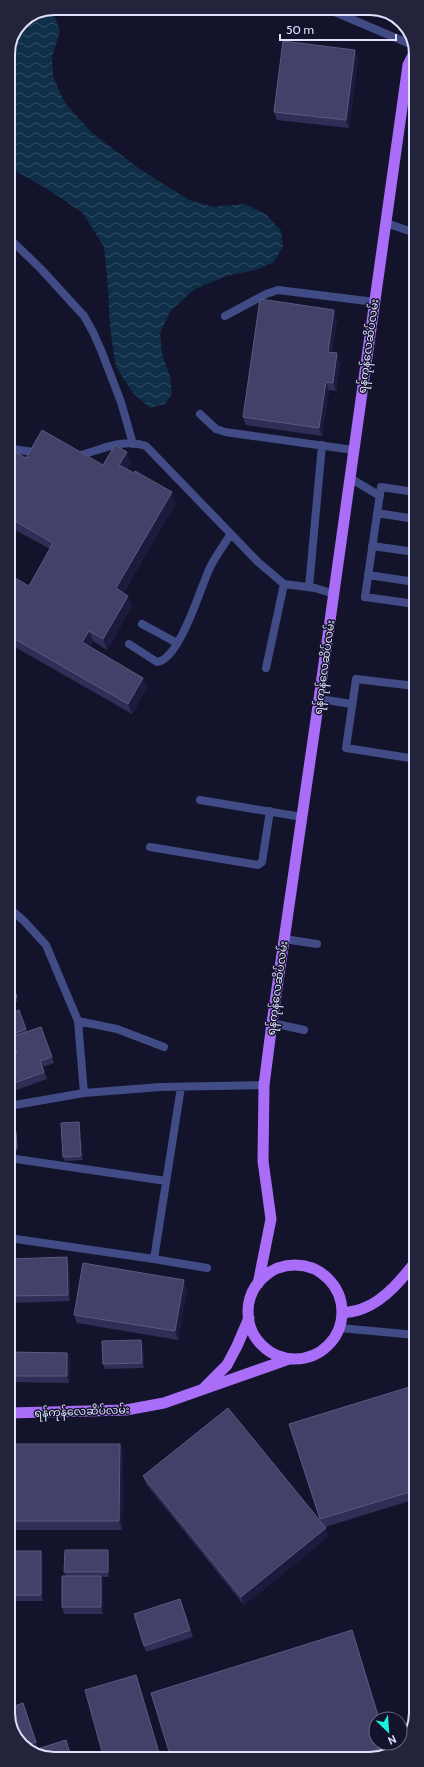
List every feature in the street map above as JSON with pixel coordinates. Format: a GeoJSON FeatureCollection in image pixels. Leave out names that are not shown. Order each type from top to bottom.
{"type":"FeatureCollection","features":[{"type":"Feature","properties":{"kind":"main road","name":"ရန်ကုန်လေဆိပ်လမ်း"},"geometry":{"type":"LineString","coordinates":[[258,1284],[271,1219],[263,1161],[264,1085],[409,63]]}},
{"type":"Feature","properties":{"kind":"main road"},"geometry":{"type":"LineString","coordinates":[[296,1266],[311,1268],[324,1275],[334,1286],[341,1299],[343,1313],[340,1328],[332,1342],[320,1352],[305,1358],[289,1359],[274,1355],[262,1346],[253,1333],[249,1318],[249,1306],[252,1295],[258,1284],[269,1274],[282,1268],[296,1266]]}},
{"type":"Feature","properties":{"kind":"main road"},"geometry":{"type":"LineString","coordinates":[[343,1313],[365,1308],[383,1296],[409,1270]]}},
{"type":"Feature","properties":{"kind":"main road","name":"ရန်ကုန်လေဆိပ်လမ်း"},"geometry":{"type":"LineString","coordinates":[[201,1390],[227,1365],[249,1318]]}},
{"type":"Feature","properties":{"kind":"main road","name":"ရန်ကုန်လေဆိပ်လမ်း"},"geometry":{"type":"LineString","coordinates":[[15,1413],[126,1410],[164,1403],[289,1359]]}},
{"type":"Feature","properties":{"kind":"lane"},"geometry":{"type":"LineString","coordinates":[[342,15],[407,43]]}},
{"type":"Feature","properties":{"kind":"lane"},"geometry":{"type":"LineString","coordinates":[[386,223],[409,231]]}},
{"type":"Feature","properties":{"kind":"lane"},"geometry":{"type":"LineString","coordinates":[[15,244],[41,269],[84,316],[94,332],[120,402],[133,444]]}},
{"type":"Feature","properties":{"kind":"lane"},"geometry":{"type":"LineString","coordinates":[[225,316],[266,294],[278,290],[375,302]]}},
{"type":"Feature","properties":{"kind":"lane"},"geometry":{"type":"LineString","coordinates":[[200,414],[216,429],[225,432],[353,450]]}},
{"type":"Feature","properties":{"kind":"lane"},"geometry":{"type":"LineString","coordinates":[[64,456],[84,455],[118,444],[140,444],[150,449],[230,535],[284,584],[309,587],[334,594]]}},
{"type":"Feature","properties":{"kind":"lane"},"geometry":{"type":"LineString","coordinates":[[309,587],[322,445]]}},
{"type":"Feature","properties":{"kind":"lane"},"geometry":{"type":"LineString","coordinates":[[15,449],[49,454]]}},
{"type":"Feature","properties":{"kind":"lane"},"geometry":{"type":"LineString","coordinates":[[350,478],[380,496]]}},
{"type":"Feature","properties":{"kind":"lane"},"geometry":{"type":"LineString","coordinates":[[409,491],[381,487],[365,597],[409,603]]}},
{"type":"Feature","properties":{"kind":"lane"},"geometry":{"type":"LineString","coordinates":[[377,513],[409,518]]}},
{"type":"Feature","properties":{"kind":"lane"},"geometry":{"type":"LineString","coordinates":[[129,644],[157,662],[160,662],[168,656],[177,644],[188,622],[208,571],[230,535]]}},
{"type":"Feature","properties":{"kind":"lane"},"geometry":{"type":"LineString","coordinates":[[372,546],[409,551]]}},
{"type":"Feature","properties":{"kind":"lane"},"geometry":{"type":"LineString","coordinates":[[368,575],[409,581]]}},
{"type":"Feature","properties":{"kind":"lane"},"geometry":{"type":"LineString","coordinates":[[266,668],[284,584]]}},
{"type":"Feature","properties":{"kind":"lane"},"geometry":{"type":"LineString","coordinates":[[142,624],[177,644]]}},
{"type":"Feature","properties":{"kind":"lane"},"geometry":{"type":"LineString","coordinates":[[409,685],[356,679],[346,748],[409,758]]}},
{"type":"Feature","properties":{"kind":"lane"},"geometry":{"type":"LineString","coordinates":[[319,699],[352,704]]}},
{"type":"Feature","properties":{"kind":"lane"},"geometry":{"type":"LineString","coordinates":[[200,800],[302,817]]}},
{"type":"Feature","properties":{"kind":"lane"},"geometry":{"type":"LineString","coordinates":[[150,847],[258,865],[262,862],[270,812]]}},
{"type":"Feature","properties":{"kind":"lane"},"geometry":{"type":"LineString","coordinates":[[15,913],[46,945],[78,1021],[84,1093]]}},
{"type":"Feature","properties":{"kind":"lane"},"geometry":{"type":"LineString","coordinates":[[284,939],[317,944]]}},
{"type":"Feature","properties":{"kind":"lane"},"geometry":{"type":"LineString","coordinates":[[78,1021],[117,1029],[164,1046]]}},
{"type":"Feature","properties":{"kind":"lane"},"geometry":{"type":"LineString","coordinates":[[272,1024],[304,1030]]}},
{"type":"Feature","properties":{"kind":"lane"},"geometry":{"type":"LineString","coordinates":[[15,1105],[84,1093],[181,1087],[264,1085]]}},
{"type":"Feature","properties":{"kind":"lane"},"geometry":{"type":"LineString","coordinates":[[154,1259],[181,1087]]}},
{"type":"Feature","properties":{"kind":"lane"},"geometry":{"type":"LineString","coordinates":[[15,1159],[166,1181]]}},
{"type":"Feature","properties":{"kind":"lane"},"geometry":{"type":"LineString","coordinates":[[15,1239],[207,1268]]}},
{"type":"Feature","properties":{"kind":"lane"},"geometry":{"type":"LineString","coordinates":[[340,1328],[409,1334]]}},
{"type":"Feature","properties":{"kind":"water"},"geometry":{"type":"Polygon","coordinates":[[[54,15],[60,31],[52,57],[53,77],[65,103],[92,133],[141,170],[189,200],[214,207],[244,204],[266,214],[281,231],[283,246],[274,262],[256,270],[226,276],[195,289],[171,310],[160,333],[162,353],[170,377],[172,394],[165,404],[150,408],[133,393],[116,367],[110,328],[104,247],[83,213],[49,190],[16,171],[16,47],[18,39],[27,27],[39,18],[54,15]]]}},
{"type":"Feature","properties":{"kind":"building"},"geometry":{"type":"Polygon","coordinates":[[[283,41],[355,50],[346,120],[274,112],[283,41]]]}},
{"type":"Feature","properties":{"kind":"building"},"geometry":{"type":"Polygon","coordinates":[[[260,299],[334,310],[328,352],[337,353],[333,383],[326,382],[319,428],[243,417],[260,299]]]}},
{"type":"Feature","properties":{"kind":"building"},"geometry":{"type":"Polygon","coordinates":[[[42,430],[103,465],[115,445],[127,452],[119,465],[134,473],[135,471],[172,492],[116,588],[128,596],[103,639],[89,631],[82,642],[143,678],[128,704],[15,639],[15,578],[29,586],[53,543],[15,521],[15,452],[26,458],[42,430]]]}},
{"type":"Feature","properties":{"kind":"building"},"geometry":{"type":"Polygon","coordinates":[[[19,1010],[26,1029],[15,1033],[15,1011],[19,1010]]]}},
{"type":"Feature","properties":{"kind":"building"},"geometry":{"type":"Polygon","coordinates":[[[41,1027],[52,1057],[40,1061],[44,1072],[15,1083],[15,1053],[17,1053],[15,1048],[15,1036],[41,1027]]]}},
{"type":"Feature","properties":{"kind":"building"},"geometry":{"type":"Polygon","coordinates":[[[79,1122],[81,1156],[63,1157],[61,1123],[79,1122]]]}},
{"type":"Feature","properties":{"kind":"building"},"geometry":{"type":"Polygon","coordinates":[[[15,1132],[16,1132],[17,1148],[15,1148],[15,1132]]]}},
{"type":"Feature","properties":{"kind":"building"},"geometry":{"type":"Polygon","coordinates":[[[67,1257],[68,1295],[15,1296],[15,1259],[67,1257]]]}},
{"type":"Feature","properties":{"kind":"building"},"geometry":{"type":"Polygon","coordinates":[[[83,1263],[184,1280],[175,1331],[74,1315],[83,1263]]]}},
{"type":"Feature","properties":{"kind":"building"},"geometry":{"type":"Polygon","coordinates":[[[141,1340],[142,1363],[103,1364],[102,1341],[141,1340]]]}},
{"type":"Feature","properties":{"kind":"building"},"geometry":{"type":"Polygon","coordinates":[[[15,1352],[67,1353],[67,1376],[15,1376],[15,1352]]]}},
{"type":"Feature","properties":{"kind":"building"},"geometry":{"type":"Polygon","coordinates":[[[409,1387],[409,1492],[320,1519],[289,1424],[409,1387]]]}},
{"type":"Feature","properties":{"kind":"building"},"geometry":{"type":"Polygon","coordinates":[[[228,1408],[326,1528],[241,1597],[143,1476],[228,1408]]]}},
{"type":"Feature","properties":{"kind":"building"},"geometry":{"type":"Polygon","coordinates":[[[15,1444],[120,1444],[119,1521],[15,1521],[15,1444]]]}},
{"type":"Feature","properties":{"kind":"building"},"geometry":{"type":"Polygon","coordinates":[[[65,1550],[108,1550],[108,1572],[64,1572],[65,1550]]]}},
{"type":"Feature","properties":{"kind":"building"},"geometry":{"type":"Polygon","coordinates":[[[15,1551],[41,1551],[41,1595],[15,1595],[15,1551]]]}},
{"type":"Feature","properties":{"kind":"building"},"geometry":{"type":"Polygon","coordinates":[[[62,1576],[101,1576],[101,1607],[62,1607],[62,1576]]]}},
{"type":"Feature","properties":{"kind":"building"},"geometry":{"type":"Polygon","coordinates":[[[180,1599],[190,1630],[144,1646],[134,1614],[180,1599]]]}},
{"type":"Feature","properties":{"kind":"building"},"geometry":{"type":"Polygon","coordinates":[[[352,1630],[377,1711],[368,1711],[368,1751],[372,1751],[169,1752],[151,1693],[352,1630]]]}},
{"type":"Feature","properties":{"kind":"building"},"geometry":{"type":"Polygon","coordinates":[[[136,1675],[159,1752],[102,1752],[85,1690],[136,1675]]]}},
{"type":"Feature","properties":{"kind":"building"},"geometry":{"type":"Polygon","coordinates":[[[23,1703],[36,1742],[30,1744],[20,1732],[16,1720],[15,1706],[23,1703]]]}},
{"type":"Feature","properties":{"kind":"building"},"geometry":{"type":"Polygon","coordinates":[[[66,1740],[70,1752],[52,1752],[38,1749],[66,1740]]]}}]}
